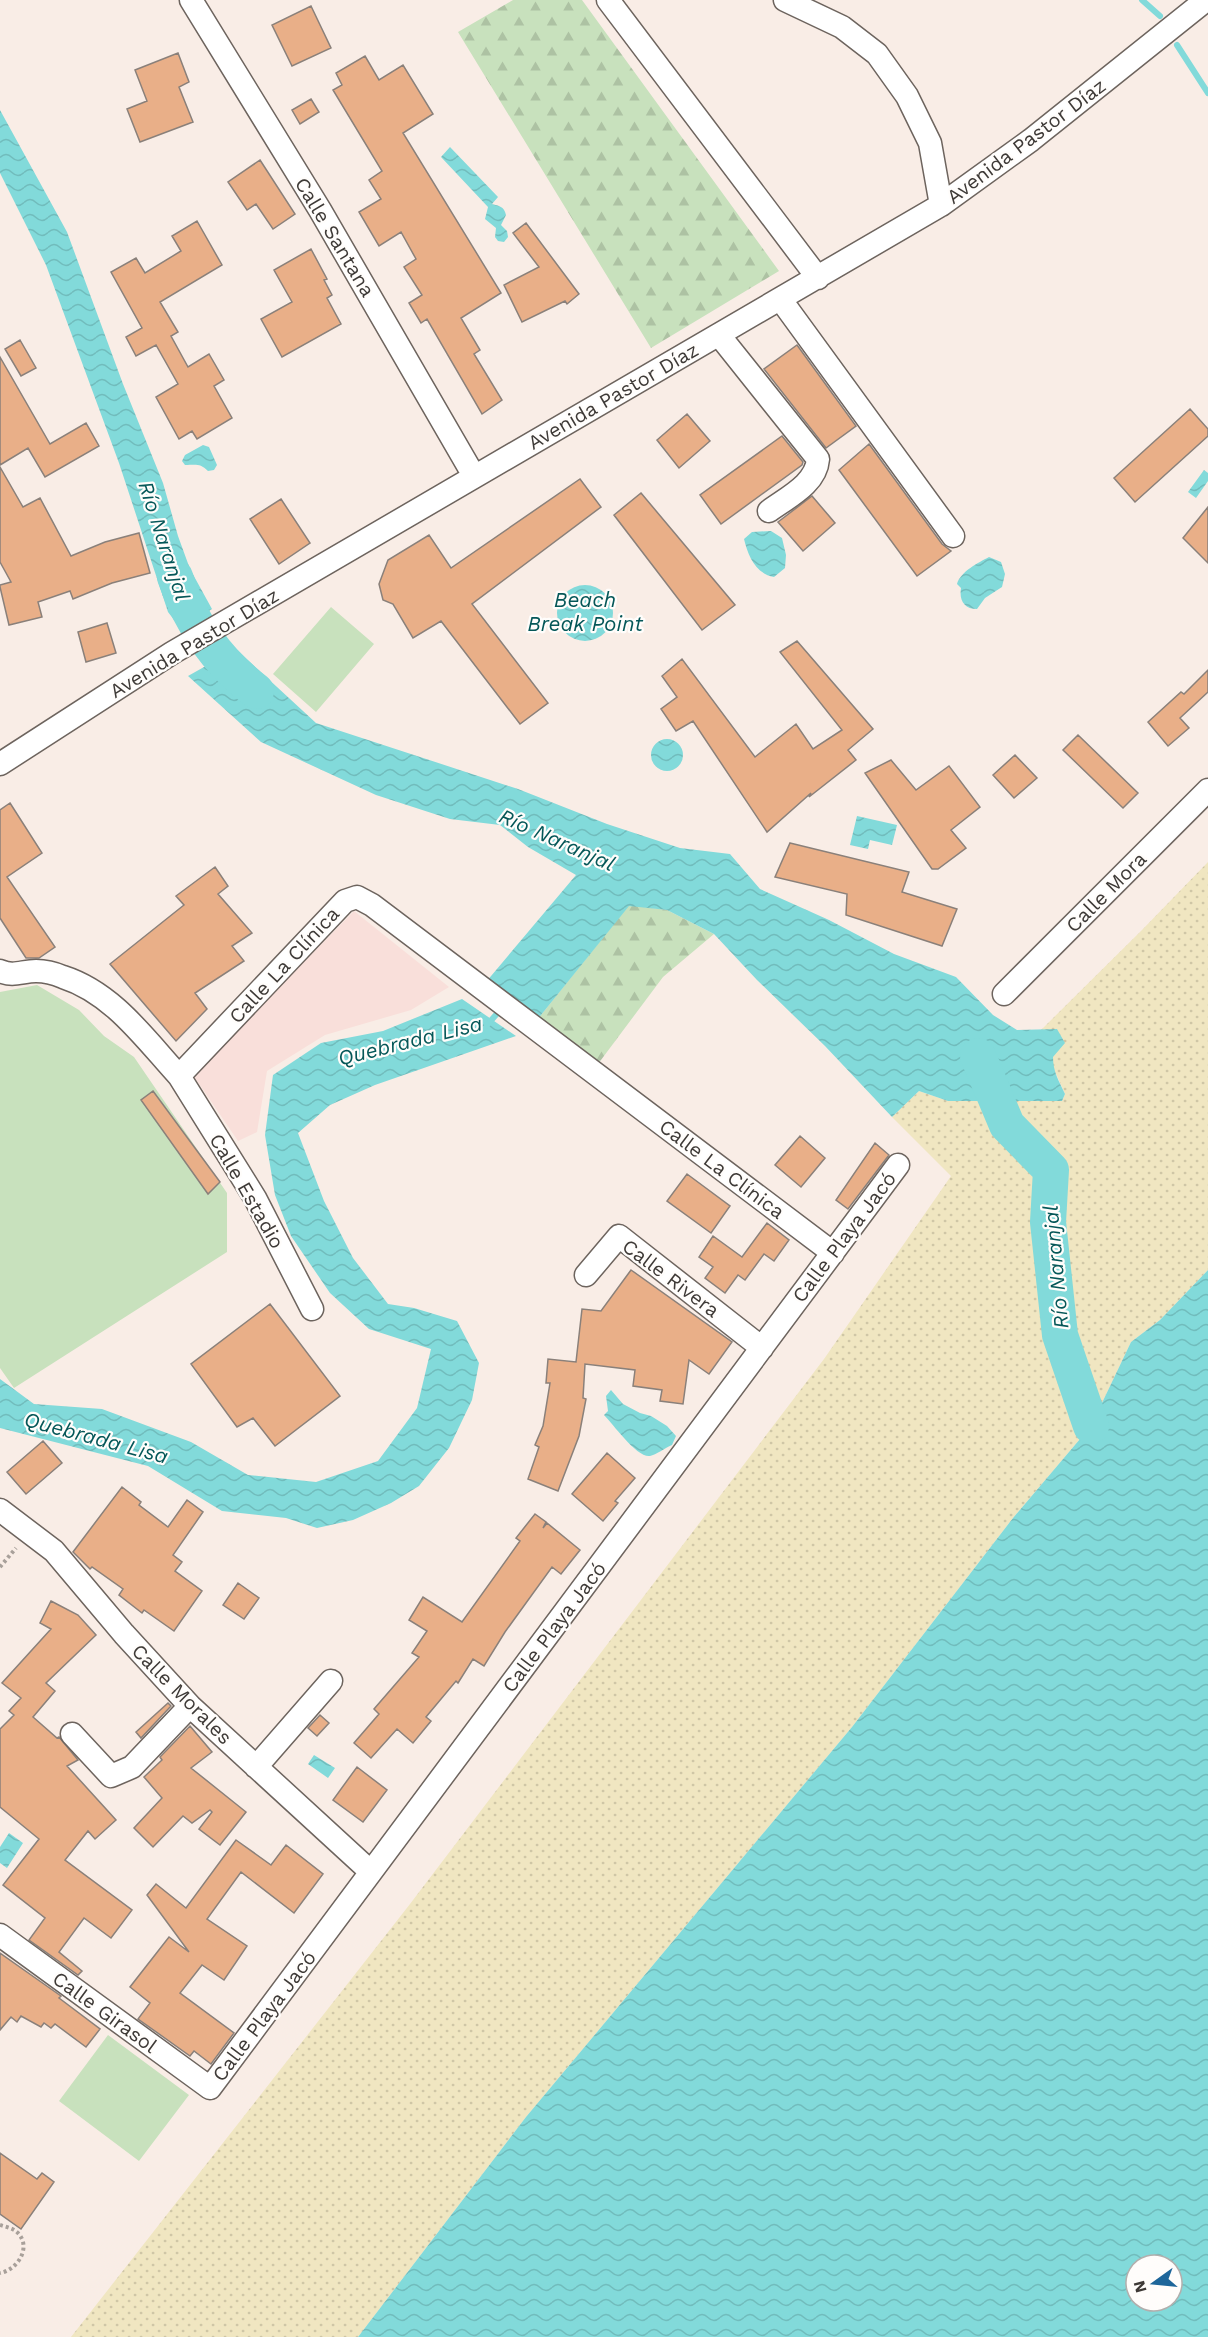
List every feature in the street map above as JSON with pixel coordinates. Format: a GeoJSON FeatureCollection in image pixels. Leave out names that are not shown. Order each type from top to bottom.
{"type":"FeatureCollection","features":[{"type":"Feature","properties":{"kind":"street","name":"Calle Santana"},"geometry":{"type":"LineString","coordinates":[[191,0],[320,210],[474,476]]}},
{"type":"Feature","properties":{"kind":"street"},"geometry":{"type":"LineString","coordinates":[[608,0],[818,278]]}},
{"type":"Feature","properties":{"kind":"street"},"geometry":{"type":"LineString","coordinates":[[785,0],[842,27],[877,54],[907,96],[930,143],[941,205]]}},
{"type":"Feature","properties":{"kind":"street","name":"Avenida Pastor Díaz"},"geometry":{"type":"LineString","coordinates":[[0,764],[172,653],[226,624],[474,476],[781,300],[941,205],[1031,140],[1206,0]]}},
{"type":"Feature","properties":{"kind":"street"},"geometry":{"type":"LineString","coordinates":[[781,300],[953,536]]}},
{"type":"Feature","properties":{"kind":"street"},"geometry":{"type":"LineString","coordinates":[[719,335],[818,459],[817,470],[811,480],[769,511]]}},
{"type":"Feature","properties":{"kind":"street","name":"Calle Mora"},"geometry":{"type":"LineString","coordinates":[[1004,994],[1208,790]]}},
{"type":"Feature","properties":{"kind":"street","name":"Calle La Clínica"},"geometry":{"type":"LineString","coordinates":[[179,1076],[345,901],[357,897],[490,994],[833,1253]]}},
{"type":"Feature","properties":{"kind":"street"},"geometry":{"type":"LineString","coordinates":[[0,971],[11,976],[37,971],[63,977],[86,986],[114,1006],[179,1076]]}},
{"type":"Feature","properties":{"kind":"street","name":"Calle Estadio"},"geometry":{"type":"LineString","coordinates":[[179,1076],[255,1198],[312,1309]]}},
{"type":"Feature","properties":{"kind":"street","name":"Calle Playa Jacó"},"geometry":{"type":"LineString","coordinates":[[210,2088],[898,1165]]}},
{"type":"Feature","properties":{"kind":"street","name":"Calle Rivera"},"geometry":{"type":"LineString","coordinates":[[586,1275],[619,1236],[762,1348]]}},
{"type":"Feature","properties":{"kind":"street","name":"Calle Morales"},"geometry":{"type":"LineString","coordinates":[[0,1510],[54,1551],[124,1634],[190,1706],[371,1872]]}},
{"type":"Feature","properties":{"kind":"street"},"geometry":{"type":"LineString","coordinates":[[256,1767],[331,1681]]}},
{"type":"Feature","properties":{"kind":"street"},"geometry":{"type":"LineString","coordinates":[[72,1734],[111,1776],[120,1774],[132,1767],[190,1706]]}},
{"type":"Feature","properties":{"kind":"street","name":"Calle Girasol"},"geometry":{"type":"LineString","coordinates":[[0,1935],[210,2088]]}},
{"type":"Feature","properties":{"kind":"path"},"geometry":{"type":"LineString","coordinates":[[0,2225],[20,2235],[23,2248],[20,2262],[12,2270],[0,2273]]}},
{"type":"Feature","properties":{"kind":"shaded area"},"geometry":{"type":"Polygon","coordinates":[[[354,911],[449,987],[411,1010],[325,1035],[267,1071],[257,1132],[238,1141],[193,1075],[354,911]]]}},
{"type":"Feature","properties":{"kind":"green space"},"geometry":{"type":"Polygon","coordinates":[[[513,0],[582,0],[779,271],[651,348],[458,32],[513,0]]]}},
{"type":"Feature","properties":{"kind":"green space"},"geometry":{"type":"Polygon","coordinates":[[[331,607],[374,644],[316,712],[273,674],[331,607]]]}},
{"type":"Feature","properties":{"kind":"green space"},"geometry":{"type":"Polygon","coordinates":[[[629,905],[667,910],[714,934],[663,977],[598,1064],[537,1020],[629,905]]]}},
{"type":"Feature","properties":{"kind":"green space"},"geometry":{"type":"Polygon","coordinates":[[[37,985],[79,1010],[104,1036],[134,1057],[227,1193],[227,1252],[14,1388],[0,1368],[0,992],[37,985]]]}},
{"type":"Feature","properties":{"kind":"green space"},"geometry":{"type":"Polygon","coordinates":[[[108,2035],[189,2095],[139,2161],[59,2101],[108,2035]]]}},
{"type":"Feature","properties":{"kind":"sand"},"geometry":{"type":"Polygon","coordinates":[[[1208,862],[1208,1270],[1160,1320],[1131,1342],[1091,1426],[1013,1518],[852,1727],[526,2117],[358,2337],[71,2337],[410,1904],[824,1359],[951,1176],[892,1117],[919,1091],[948,1101],[1062,1101],[1065,1094],[1041,1030],[1208,862]]]}},
{"type":"Feature","properties":{"kind":"water"},"geometry":{"type":"Polygon","coordinates":[[[0,110],[67,232],[123,384],[163,483],[190,569],[212,609],[181,629],[168,612],[119,463],[46,265],[0,173],[0,110]]]}},
{"type":"Feature","properties":{"kind":"water"},"geometry":{"type":"Polygon","coordinates":[[[450,147],[498,197],[492,204],[501,207],[506,215],[501,225],[507,231],[508,237],[504,242],[498,241],[495,237],[496,228],[485,219],[488,207],[441,157],[450,147]]]}},
{"type":"Feature","properties":{"kind":"water"},"geometry":{"type":"Polygon","coordinates":[[[203,445],[209,447],[217,465],[214,470],[208,471],[198,465],[185,465],[182,461],[185,455],[203,445]]]}},
{"type":"Feature","properties":{"kind":"water"},"geometry":{"type":"Polygon","coordinates":[[[1204,470],[1208,473],[1208,481],[1196,498],[1188,492],[1204,470]]]}},
{"type":"Feature","properties":{"kind":"water"},"geometry":{"type":"Polygon","coordinates":[[[771,531],[782,538],[786,555],[785,568],[774,577],[762,572],[754,563],[744,539],[752,532],[771,531]]]}},
{"type":"Feature","properties":{"kind":"water"},"geometry":{"type":"Polygon","coordinates":[[[989,557],[1001,562],[1005,574],[1002,587],[985,598],[977,609],[966,606],[962,600],[961,588],[957,584],[959,579],[966,571],[989,557]]]}},
{"type":"Feature","properties":{"kind":"water","name":"Beach Break Point"},"geometry":{"type":"Polygon","coordinates":[[[585,585],[600,590],[608,598],[613,613],[608,628],[600,636],[585,641],[570,636],[562,628],[557,613],[562,598],[570,590],[585,585]]]}},
{"type":"Feature","properties":{"kind":"water"},"geometry":{"type":"Polygon","coordinates":[[[236,649],[316,723],[518,789],[607,824],[680,848],[730,854],[760,889],[829,920],[894,954],[956,977],[993,1015],[1017,1030],[1057,1029],[1065,1043],[1053,1057],[1055,1072],[1065,1094],[1062,1101],[948,1101],[919,1091],[892,1117],[714,934],[667,910],[629,906],[537,1020],[486,982],[576,875],[528,847],[500,825],[450,819],[376,795],[261,742],[188,676],[236,649]]]}},
{"type":"Feature","properties":{"kind":"water"},"geometry":{"type":"Polygon","coordinates":[[[667,739],[678,744],[683,755],[678,766],[667,771],[656,766],[651,755],[656,744],[667,739]]]}},
{"type":"Feature","properties":{"kind":"water"},"geometry":{"type":"Polygon","coordinates":[[[857,816],[897,825],[892,845],[870,840],[868,849],[850,845],[857,816]]]}},
{"type":"Feature","properties":{"kind":"water"},"geometry":{"type":"Polygon","coordinates":[[[462,999],[516,1036],[375,1085],[330,1105],[298,1133],[324,1201],[353,1258],[388,1304],[414,1308],[457,1321],[479,1363],[472,1400],[449,1448],[419,1486],[391,1503],[353,1520],[317,1528],[286,1518],[222,1511],[148,1466],[0,1428],[0,1379],[34,1404],[102,1409],[191,1442],[248,1475],[316,1482],[378,1461],[417,1408],[431,1349],[369,1329],[330,1293],[291,1236],[275,1195],[265,1135],[273,1075],[321,1043],[383,1031],[462,999]]]}},
{"type":"Feature","properties":{"kind":"water"},"geometry":{"type":"Polygon","coordinates":[[[1208,1270],[1208,2337],[358,2337],[526,2117],[852,1727],[1013,1518],[1091,1426],[1131,1342],[1160,1320],[1208,1270]]]}},
{"type":"Feature","properties":{"kind":"water"},"geometry":{"type":"Polygon","coordinates":[[[611,1390],[623,1404],[667,1426],[676,1436],[672,1445],[650,1456],[639,1452],[625,1440],[604,1415],[608,1411],[606,1396],[611,1390]]]}},
{"type":"Feature","properties":{"kind":"water"},"geometry":{"type":"Polygon","coordinates":[[[314,1755],[335,1768],[328,1778],[308,1764],[314,1755]]]}},
{"type":"Feature","properties":{"kind":"water"},"geometry":{"type":"Polygon","coordinates":[[[9,1833],[23,1843],[7,1868],[0,1863],[0,1847],[9,1833]]]}},
{"type":"Feature","properties":{"kind":"building"},"geometry":{"type":"Polygon","coordinates":[[[311,6],[331,48],[292,66],[272,25],[311,6]]]}},
{"type":"Feature","properties":{"kind":"building"},"geometry":{"type":"Polygon","coordinates":[[[178,53],[189,82],[179,87],[193,122],[140,142],[127,109],[147,101],[135,70],[178,53]]]}},
{"type":"Feature","properties":{"kind":"building"},"geometry":{"type":"Polygon","coordinates":[[[365,56],[379,80],[403,65],[433,114],[403,133],[501,293],[461,318],[480,350],[474,354],[502,400],[482,414],[427,319],[421,323],[409,303],[422,295],[404,267],[416,259],[401,232],[379,246],[359,212],[381,199],[369,180],[382,171],[333,90],[342,85],[336,73],[365,56]]]}},
{"type":"Feature","properties":{"kind":"building"},"geometry":{"type":"Polygon","coordinates":[[[311,99],[319,112],[300,124],[292,110],[311,99]]]}},
{"type":"Feature","properties":{"kind":"building"},"geometry":{"type":"Polygon","coordinates":[[[260,160],[295,214],[273,229],[256,204],[247,210],[228,182],[260,160]]]}},
{"type":"Feature","properties":{"kind":"building"},"geometry":{"type":"Polygon","coordinates":[[[197,221],[222,265],[160,302],[178,332],[171,336],[188,367],[209,354],[224,380],[214,386],[232,418],[197,439],[192,431],[179,439],[156,397],[178,384],[156,345],[136,356],[126,337],[142,328],[111,272],[136,258],[145,273],[181,251],[172,236],[197,221]]]}},
{"type":"Feature","properties":{"kind":"building"},"geometry":{"type":"Polygon","coordinates":[[[526,223],[579,294],[567,304],[565,301],[522,322],[504,285],[539,267],[513,233],[526,223]]]}},
{"type":"Feature","properties":{"kind":"building"},"geometry":{"type":"Polygon","coordinates":[[[311,249],[327,279],[324,280],[332,295],[327,298],[341,324],[282,357],[261,319],[292,302],[274,270],[311,249]]]}},
{"type":"Feature","properties":{"kind":"building"},"geometry":{"type":"Polygon","coordinates":[[[20,340],[36,368],[21,376],[5,349],[20,340]]]}},
{"type":"Feature","properties":{"kind":"building"},"geometry":{"type":"Polygon","coordinates":[[[797,345],[856,426],[826,448],[764,369],[797,345]]]}},
{"type":"Feature","properties":{"kind":"building"},"geometry":{"type":"Polygon","coordinates":[[[0,357],[50,444],[86,423],[99,446],[45,477],[28,448],[0,465],[0,357]]]}},
{"type":"Feature","properties":{"kind":"building"},"geometry":{"type":"Polygon","coordinates":[[[1190,409],[1208,429],[1208,436],[1135,502],[1114,478],[1190,409]]]}},
{"type":"Feature","properties":{"kind":"building"},"geometry":{"type":"Polygon","coordinates":[[[687,414],[710,441],[679,468],[657,440],[687,414]]]}},
{"type":"Feature","properties":{"kind":"building"},"geometry":{"type":"Polygon","coordinates":[[[782,436],[803,462],[802,465],[721,524],[700,495],[782,436]]]}},
{"type":"Feature","properties":{"kind":"building"},"geometry":{"type":"Polygon","coordinates":[[[869,444],[942,544],[951,551],[917,576],[839,470],[869,444]]]}},
{"type":"Feature","properties":{"kind":"building"},"geometry":{"type":"Polygon","coordinates":[[[0,467],[23,507],[40,498],[71,556],[105,542],[139,533],[150,573],[112,583],[73,599],[70,591],[38,602],[42,617],[9,625],[0,587],[0,585],[11,582],[0,562],[0,467]]]}},
{"type":"Feature","properties":{"kind":"building"},"geometry":{"type":"Polygon","coordinates":[[[580,479],[601,507],[472,604],[548,703],[520,724],[441,621],[413,638],[393,604],[383,600],[379,584],[388,560],[429,535],[451,568],[580,479]]]}},
{"type":"Feature","properties":{"kind":"building","name":"Beach Break Point"},"geometry":{"type":"Polygon","coordinates":[[[641,493],[735,605],[702,630],[614,515],[641,493]]]}},
{"type":"Feature","properties":{"kind":"building"},"geometry":{"type":"Polygon","coordinates":[[[812,496],[835,523],[803,551],[778,522],[812,496]]]}},
{"type":"Feature","properties":{"kind":"building"},"geometry":{"type":"Polygon","coordinates":[[[281,499],[310,543],[279,564],[250,519],[281,499]]]}},
{"type":"Feature","properties":{"kind":"building"},"geometry":{"type":"Polygon","coordinates":[[[1208,507],[1208,563],[1183,538],[1208,507]]]}},
{"type":"Feature","properties":{"kind":"building"},"geometry":{"type":"Polygon","coordinates":[[[107,623],[116,653],[86,662],[78,632],[107,623]]]}},
{"type":"Feature","properties":{"kind":"building","name":"Beach Break Point"},"geometry":{"type":"Polygon","coordinates":[[[797,641],[873,729],[848,750],[856,760],[809,797],[811,793],[767,832],[693,721],[676,731],[661,709],[677,697],[662,676],[682,659],[755,757],[796,724],[813,749],[842,730],[780,652],[797,641]]]}},
{"type":"Feature","properties":{"kind":"building"},"geometry":{"type":"Polygon","coordinates":[[[1208,670],[1208,692],[1180,718],[1189,728],[1168,746],[1148,722],[1181,692],[1184,694],[1208,670]]]}},
{"type":"Feature","properties":{"kind":"building"},"geometry":{"type":"Polygon","coordinates":[[[1078,735],[1138,793],[1123,808],[1063,750],[1078,735]]]}},
{"type":"Feature","properties":{"kind":"building"},"geometry":{"type":"Polygon","coordinates":[[[1015,755],[1037,778],[1014,798],[993,775],[1015,755]]]}},
{"type":"Feature","properties":{"kind":"building"},"geometry":{"type":"Polygon","coordinates":[[[891,760],[916,790],[949,766],[980,807],[951,830],[966,848],[938,869],[932,869],[865,773],[891,760]]]}},
{"type":"Feature","properties":{"kind":"building"},"geometry":{"type":"Polygon","coordinates":[[[10,803],[42,853],[7,877],[55,947],[39,958],[26,958],[0,918],[0,810],[10,803]]]}},
{"type":"Feature","properties":{"kind":"building"},"geometry":{"type":"Polygon","coordinates":[[[790,843],[909,872],[902,892],[957,909],[942,946],[846,915],[847,894],[775,877],[790,843]]]}},
{"type":"Feature","properties":{"kind":"building"},"geometry":{"type":"Polygon","coordinates":[[[215,867],[228,886],[218,894],[252,933],[232,946],[244,961],[195,993],[207,1009],[176,1041],[110,964],[184,905],[176,896],[215,867]]]}},
{"type":"Feature","properties":{"kind":"building"},"geometry":{"type":"Polygon","coordinates":[[[153,1091],[220,1182],[208,1194],[141,1100],[153,1091]]]}},
{"type":"Feature","properties":{"kind":"building"},"geometry":{"type":"Polygon","coordinates":[[[800,1136],[825,1158],[801,1187],[775,1165],[800,1136]]]}},
{"type":"Feature","properties":{"kind":"building"},"geometry":{"type":"Polygon","coordinates":[[[875,1143],[889,1155],[848,1209],[836,1200],[875,1143]]]}},
{"type":"Feature","properties":{"kind":"building"},"geometry":{"type":"Polygon","coordinates":[[[687,1174],[730,1206],[711,1233],[667,1201],[687,1174]]]}},
{"type":"Feature","properties":{"kind":"building"},"geometry":{"type":"Polygon","coordinates":[[[767,1223],[789,1240],[774,1261],[764,1254],[745,1280],[738,1275],[725,1293],[705,1278],[713,1267],[699,1257],[713,1236],[742,1257],[767,1223]]]}},
{"type":"Feature","properties":{"kind":"building"},"geometry":{"type":"Polygon","coordinates":[[[631,1270],[732,1342],[709,1374],[689,1360],[683,1404],[660,1401],[662,1390],[633,1386],[635,1370],[585,1364],[583,1398],[586,1399],[579,1436],[558,1491],[528,1479],[539,1447],[535,1445],[543,1426],[550,1383],[546,1383],[548,1359],[576,1362],[582,1309],[601,1311],[631,1270]]]}},
{"type":"Feature","properties":{"kind":"building"},"geometry":{"type":"Polygon","coordinates":[[[270,1304],[340,1396],[275,1446],[253,1418],[237,1427],[191,1364],[270,1304]]]}},
{"type":"Feature","properties":{"kind":"building"},"geometry":{"type":"Polygon","coordinates":[[[43,1441],[62,1463],[26,1494],[7,1472],[43,1441]]]}},
{"type":"Feature","properties":{"kind":"building"},"geometry":{"type":"Polygon","coordinates":[[[607,1453],[635,1478],[615,1501],[618,1503],[603,1521],[572,1494],[607,1453]]]}},
{"type":"Feature","properties":{"kind":"building"},"geometry":{"type":"Polygon","coordinates":[[[122,1487],[141,1502],[139,1505],[168,1527],[187,1500],[203,1512],[173,1555],[182,1562],[175,1571],[202,1591],[174,1631],[144,1610],[142,1613],[119,1595],[123,1589],[92,1567],[90,1569],[73,1552],[122,1487]]]}},
{"type":"Feature","properties":{"kind":"building"},"geometry":{"type":"Polygon","coordinates":[[[535,1514],[546,1522],[543,1528],[547,1523],[580,1550],[561,1574],[552,1567],[505,1632],[484,1666],[473,1659],[458,1683],[456,1681],[426,1717],[431,1721],[413,1743],[397,1729],[371,1758],[354,1743],[379,1714],[374,1709],[419,1657],[412,1653],[427,1631],[409,1620],[423,1597],[462,1622],[520,1541],[516,1538],[535,1514]]]}},
{"type":"Feature","properties":{"kind":"building"},"geometry":{"type":"Polygon","coordinates":[[[238,1583],[259,1598],[244,1619],[223,1605],[238,1583]]]}},
{"type":"Feature","properties":{"kind":"building"},"geometry":{"type":"Polygon","coordinates":[[[51,1601],[78,1615],[96,1635],[46,1683],[55,1691],[33,1717],[57,1738],[59,1737],[78,1760],[67,1766],[116,1820],[95,1839],[88,1831],[65,1860],[132,1910],[111,1938],[84,1918],[59,1952],[82,1971],[78,1975],[29,1940],[45,1918],[3,1885],[39,1839],[0,1807],[0,1729],[14,1715],[9,1711],[21,1698],[2,1683],[51,1629],[40,1623],[51,1601]]]}},
{"type":"Feature","properties":{"kind":"building"},"geometry":{"type":"Polygon","coordinates":[[[168,1703],[171,1706],[141,1738],[136,1732],[168,1703]]]}},
{"type":"Feature","properties":{"kind":"building"},"geometry":{"type":"Polygon","coordinates":[[[320,1715],[329,1723],[317,1736],[308,1728],[320,1715]]]}},
{"type":"Feature","properties":{"kind":"building"},"geometry":{"type":"Polygon","coordinates":[[[190,1726],[212,1752],[191,1768],[246,1812],[220,1845],[199,1829],[212,1812],[210,1810],[192,1823],[183,1816],[153,1847],[134,1828],[162,1798],[144,1777],[162,1760],[160,1757],[190,1726]]]}},
{"type":"Feature","properties":{"kind":"building"},"geometry":{"type":"Polygon","coordinates":[[[357,1767],[387,1790],[363,1822],[333,1800],[357,1767]]]}},
{"type":"Feature","properties":{"kind":"building"},"geometry":{"type":"Polygon","coordinates":[[[236,1840],[271,1865],[286,1845],[323,1874],[294,1913],[241,1872],[207,1919],[247,1946],[224,1980],[202,1965],[180,1993],[234,2033],[211,2064],[194,2051],[190,2056],[138,2019],[150,2003],[130,1987],[169,1937],[189,1952],[147,1895],[156,1884],[186,1908],[236,1840]]]}},
{"type":"Feature","properties":{"kind":"building"},"geometry":{"type":"Polygon","coordinates":[[[0,1953],[61,1996],[59,1998],[100,2029],[86,2047],[55,2024],[51,2028],[44,2023],[41,2027],[21,2016],[17,2022],[11,2017],[0,2030],[0,1953]]]}},
{"type":"Feature","properties":{"kind":"building"},"geometry":{"type":"Polygon","coordinates":[[[0,2153],[37,2179],[42,2173],[54,2182],[21,2229],[0,2214],[0,2153]]]}},
{"type":"Feature","properties":{"kind":"waterway"},"geometry":{"type":"LineString","coordinates":[[1142,0],[1160,16]]}},
{"type":"Feature","properties":{"kind":"waterway"},"geometry":{"type":"LineString","coordinates":[[1177,45],[1208,93]]}},
{"type":"Feature","properties":{"kind":"waterway","name":"Río Naranjal"},"geometry":{"type":"LineString","coordinates":[[175,577],[197,626],[217,654],[256,691]]}},
{"type":"Feature","properties":{"kind":"waterway","name":"Quebrada Lisa"},"geometry":{"type":"LineString","coordinates":[[487,1025],[502,1008]]}},
{"type":"Feature","properties":{"kind":"waterway","name":"Río Naranjal"},"geometry":{"type":"LineString","coordinates":[[978,1056],[1007,1125],[1051,1170],[1048,1222],[1060,1335],[1091,1426]]}}]}
